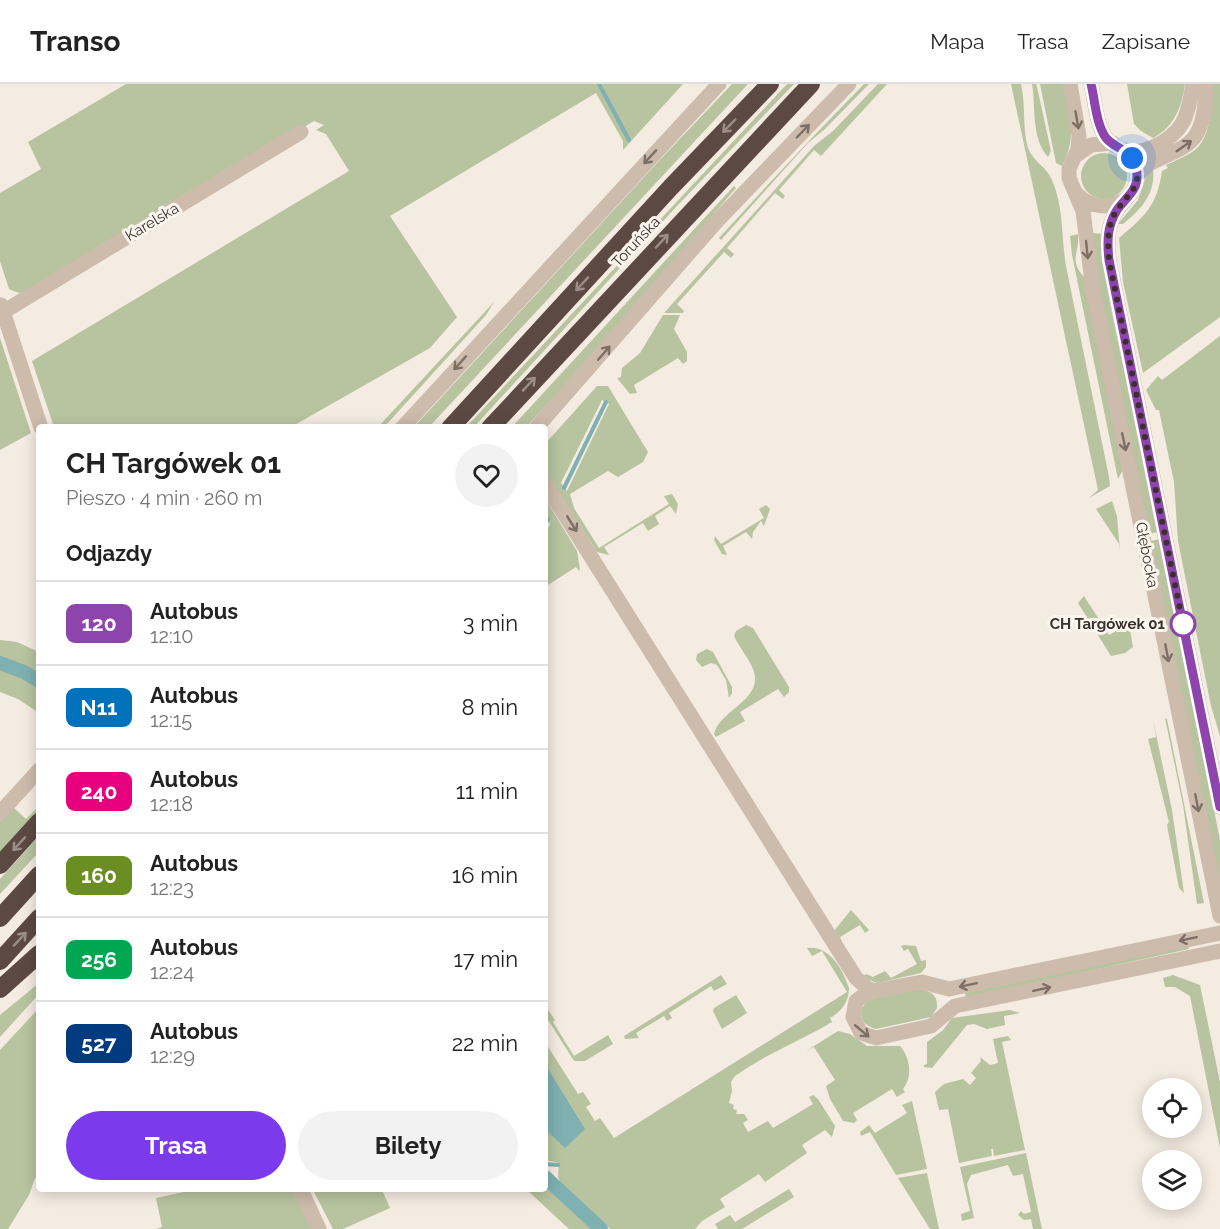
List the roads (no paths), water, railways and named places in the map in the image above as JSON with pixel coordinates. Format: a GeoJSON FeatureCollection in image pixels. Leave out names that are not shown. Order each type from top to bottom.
{"type":"FeatureCollection","features":[{"type":"Feature","properties":{"kind":"highway","name":"Toruńska"},"geometry":{"type":"LineString","coordinates":[[454,424],[671,187],[770,84]]}},
{"type":"Feature","properties":{"kind":"highway","name":"Toruńska"},"geometry":{"type":"LineString","coordinates":[[494,424],[811,84]]}},
{"type":"Feature","properties":{"kind":"highway"},"geometry":{"type":"LineString","coordinates":[[0,865],[36,825]]}},
{"type":"Feature","properties":{"kind":"highway"},"geometry":{"type":"LineString","coordinates":[[0,918],[36,878]]}},
{"type":"Feature","properties":{"kind":"highway"},"geometry":{"type":"LineString","coordinates":[[0,961],[36,921]]}},
{"type":"Feature","properties":{"kind":"highway"},"geometry":{"type":"LineString","coordinates":[[0,988],[36,957]]}},
{"type":"Feature","properties":{"kind":"street"},"geometry":{"type":"LineString","coordinates":[[406,424],[719,84]]}},
{"type":"Feature","properties":{"kind":"street"},"geometry":{"type":"LineString","coordinates":[[540,424],[732,204],[849,84]]}},
{"type":"Feature","properties":{"kind":"street","name":"Głębocka"},"geometry":{"type":"LineString","coordinates":[[1070,84],[1079,136],[1069,174],[1082,207],[1093,290],[1220,916]]}},
{"type":"Feature","properties":{"kind":"street"},"geometry":{"type":"LineString","coordinates":[[1091,84],[1101,128],[1107,138],[1135,163],[1137,178]]}},
{"type":"Feature","properties":{"kind":"street"},"geometry":{"type":"LineString","coordinates":[[1075,156],[1091,145],[1119,147],[1137,152],[1148,149],[1174,134],[1187,114],[1193,84]]}},
{"type":"Feature","properties":{"kind":"street"},"geometry":{"type":"LineString","coordinates":[[1137,178],[1145,167],[1191,142],[1202,121],[1207,84]]}},
{"type":"Feature","properties":{"kind":"street","name":"Karelska"},"geometry":{"type":"LineString","coordinates":[[2,307],[301,132]]}},
{"type":"Feature","properties":{"kind":"street","name":"Głębocka"},"geometry":{"type":"LineString","coordinates":[[1137,178],[1135,189],[1116,213],[1109,229],[1108,247],[1111,272],[1220,807]]}},
{"type":"Feature","properties":{"kind":"street"},"geometry":{"type":"LineString","coordinates":[[1076,194],[1100,206],[1116,204],[1126,199]]}},
{"type":"Feature","properties":{"kind":"street"},"geometry":{"type":"LineString","coordinates":[[2,307],[39,424]]}},
{"type":"Feature","properties":{"kind":"street"},"geometry":{"type":"LineString","coordinates":[[548,488],[856,978],[867,988],[875,991]]}},
{"type":"Feature","properties":{"kind":"street"},"geometry":{"type":"LineString","coordinates":[[0,813],[36,773]]}},
{"type":"Feature","properties":{"kind":"street"},"geometry":{"type":"LineString","coordinates":[[856,1001],[863,995],[875,991],[922,982],[949,989],[1220,933]]}},
{"type":"Feature","properties":{"kind":"street"},"geometry":{"type":"LineString","coordinates":[[856,978],[859,989],[853,1010],[854,1023],[861,1033],[872,1038],[928,1028],[955,1006],[1220,951]]}},
{"type":"Feature","properties":{"kind":"street"},"geometry":{"type":"LineString","coordinates":[[938,986],[946,999],[945,1013]]}},
{"type":"Feature","properties":{"kind":"street"},"geometry":{"type":"LineString","coordinates":[[302,1192],[319,1229]]}},
{"type":"Feature","properties":{"kind":"water"},"geometry":{"type":"Polygon","coordinates":[[[548,1069],[585,1129],[565,1148],[548,1132],[548,1069]]]}},
{"type":"Feature","properties":{"kind":"waterway"},"geometry":{"type":"LineString","coordinates":[[599,84],[629,140]]}},
{"type":"Feature","properties":{"kind":"waterway"},"geometry":{"type":"LineString","coordinates":[[564,488],[606,402]]}},
{"type":"Feature","properties":{"kind":"waterway"},"geometry":{"type":"LineString","coordinates":[[0,663],[36,679]]}},
{"type":"Feature","properties":{"kind":"waterway"},"geometry":{"type":"LineString","coordinates":[[548,1164],[558,1165]]}},
{"type":"Feature","properties":{"kind":"waterway"},"geometry":{"type":"LineString","coordinates":[[548,1180],[601,1229]]}},
{"type":"Feature","properties":{"kind":"place","name":"CH Targówek 01"},"geometry":{"type":"Point","coordinates":[1183,624]}}]}
